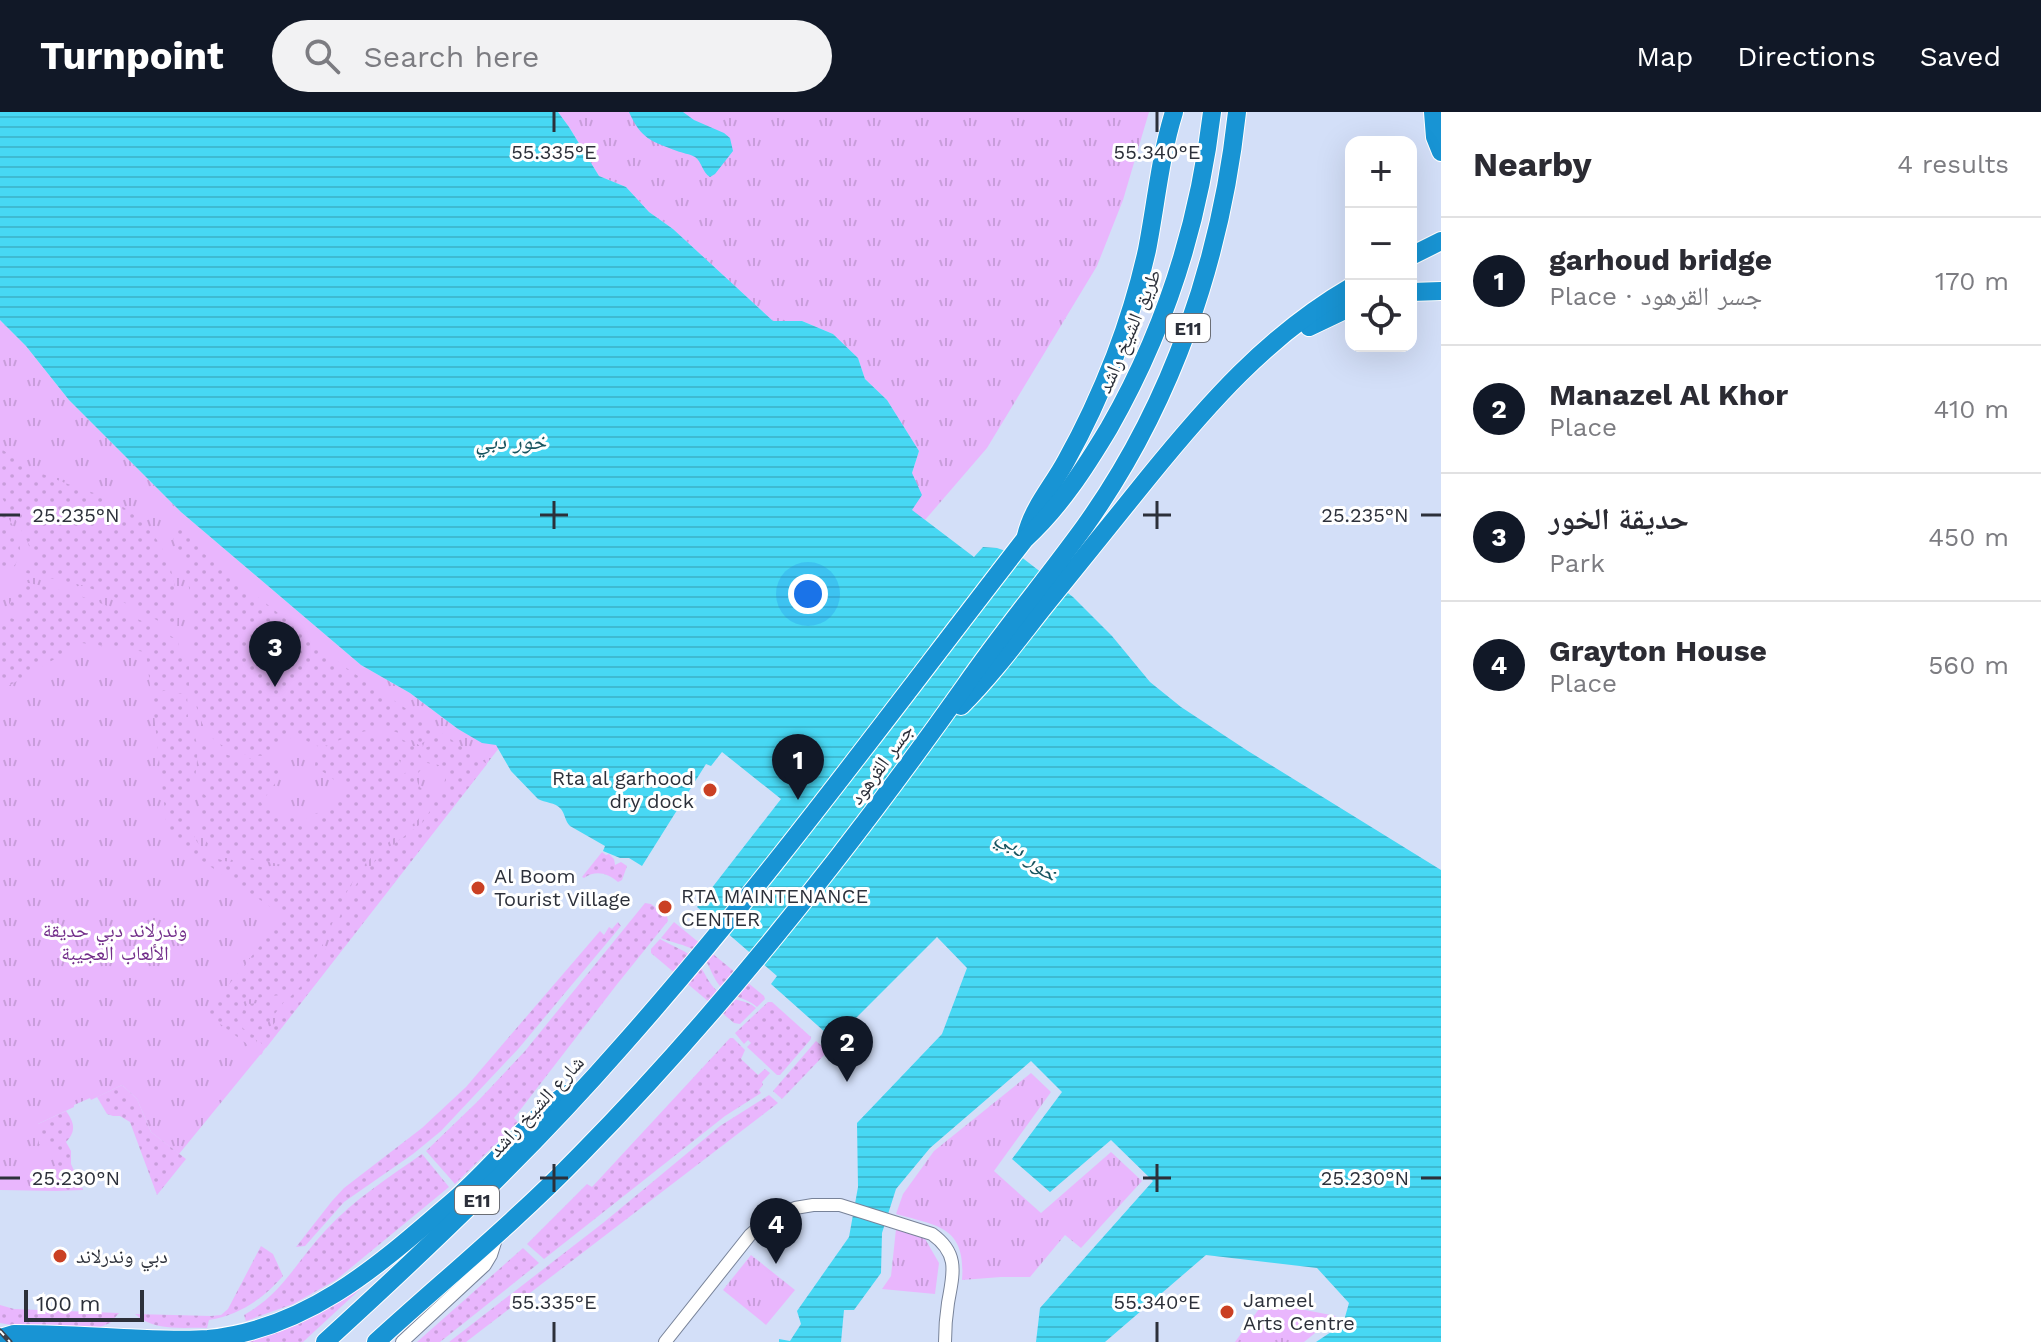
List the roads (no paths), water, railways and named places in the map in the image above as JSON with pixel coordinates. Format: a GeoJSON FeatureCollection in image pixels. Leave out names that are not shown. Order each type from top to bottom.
{"type":"FeatureCollection","features":[{"type":"Feature","properties":{"kind":"highway"},"geometry":{"type":"LineString","coordinates":[[1053,498],[1062,468],[1089,416],[1127,322],[1146,252],[1174,112]]}},
{"type":"Feature","properties":{"kind":"highway","name":"طريق الشيخ راشد"},"geometry":{"type":"LineString","coordinates":[[1053,498],[1099,444],[1117,414],[1161,320],[1194,217],[1212,112]]}},
{"type":"Feature","properties":{"kind":"highway","name":"E11"},"geometry":{"type":"LineString","coordinates":[[1093,530],[1168,378],[1194,314],[1221,215],[1237,112]]}},
{"type":"Feature","properties":{"kind":"highway"},"geometry":{"type":"LineString","coordinates":[[1433,112],[1435,137],[1441,152]]}},
{"type":"Feature","properties":{"kind":"highway"},"geometry":{"type":"LineString","coordinates":[[1417,253],[1441,241]]}},
{"type":"Feature","properties":{"kind":"highway"},"geometry":{"type":"LineString","coordinates":[[1093,530],[1238,374],[1305,318],[1345,291]]}},
{"type":"Feature","properties":{"kind":"highway"},"geometry":{"type":"LineString","coordinates":[[1417,292],[1441,291]]}},
{"type":"Feature","properties":{"kind":"highway"},"geometry":{"type":"LineString","coordinates":[[1271,347],[1345,309]]}},
{"type":"Feature","properties":{"kind":"highway","name":"جسر القرهود"},"geometry":{"type":"LineString","coordinates":[[668,993],[763,878],[1025,539],[1033,515],[1053,498]]}},
{"type":"Feature","properties":{"kind":"highway","name":"جسر القرهود"},"geometry":{"type":"LineString","coordinates":[[497,1233],[578,1157],[703,1023],[824,877],[996,642],[1093,530]]}},
{"type":"Feature","properties":{"kind":"highway","name":"شارع الشيخ راشد"},"geometry":{"type":"LineString","coordinates":[[325,1342],[513,1165],[668,993]]}},
{"type":"Feature","properties":{"kind":"highway"},"geometry":{"type":"LineString","coordinates":[[0,1338],[14,1334],[194,1340],[242,1333],[294,1317],[335,1295],[377,1264],[455,1200],[554,1103],[590,1081]]}},
{"type":"Feature","properties":{"kind":"highway","name":"E11"},"geometry":{"type":"LineString","coordinates":[[376,1342],[497,1233]]}},
{"type":"Feature","properties":{"kind":"street"},"geometry":{"type":"LineString","coordinates":[[665,1342],[758,1228],[779,1214],[813,1205],[840,1205],[932,1234],[940,1240],[951,1256],[953,1275],[945,1342]]}},
{"type":"Feature","properties":{"kind":"street"},"geometry":{"type":"LineString","coordinates":[[402,1342],[485,1265],[497,1233]]}},
{"type":"Feature","properties":{"kind":"water","name":"خور دبي"},"geometry":{"type":"Polygon","coordinates":[[[0,112],[558,112],[599,176],[626,187],[649,212],[673,229],[773,321],[802,321],[833,334],[858,358],[865,379],[887,400],[919,451],[912,473],[922,495],[912,510],[974,557],[983,547],[1020,556],[1073,597],[1112,636],[1150,682],[1181,707],[1441,870],[1441,1342],[1316,1342],[1343,1324],[1349,1303],[1317,1268],[1206,1255],[1105,1342],[1036,1342],[1040,1308],[1153,1181],[1111,1140],[1050,1192],[1012,1159],[1062,1092],[1031,1061],[930,1148],[896,1189],[882,1233],[881,1273],[854,1310],[844,1310],[841,1342],[779,1342],[779,1339],[790,1341],[801,1324],[797,1311],[849,1237],[858,1187],[857,1123],[942,1034],[967,968],[937,937],[842,1032],[834,1036],[826,1033],[771,984],[777,976],[697,907],[781,799],[722,752],[711,766],[706,764],[642,866],[629,858],[603,851],[605,846],[570,826],[559,807],[538,799],[511,771],[496,745],[482,743],[458,729],[410,693],[361,665],[181,512],[69,400],[26,346],[0,320],[0,112]]]}},
{"type":"Feature","properties":{"kind":"water"},"geometry":{"type":"Polygon","coordinates":[[[629,112],[683,112],[724,133],[730,138],[733,151],[710,177],[695,157],[648,138],[629,112]]]}},
{"type":"Feature","properties":{"kind":"railway"},"geometry":{"type":"LineString","coordinates":[[0,1331],[10,1342]]}},
{"type":"Feature","properties":{"kind":"place","name":"حديقة الخور"},"geometry":{"type":"Point","coordinates":[275,687]}},
{"type":"Feature","properties":{"kind":"place","name":"Rta al garhood dry dock"},"geometry":{"type":"Point","coordinates":[710,790]}},
{"type":"Feature","properties":{"kind":"place","name":"garhoud bridge"},"geometry":{"type":"Point","coordinates":[798,800]}},
{"type":"Feature","properties":{"kind":"place","name":"Al Boom Tourist Village"},"geometry":{"type":"Point","coordinates":[478,888]}},
{"type":"Feature","properties":{"kind":"place","name":"RTA MAINTENANCE CENTER"},"geometry":{"type":"Point","coordinates":[665,907]}},
{"type":"Feature","properties":{"kind":"place","name":"Manazel Al Khor"},"geometry":{"type":"Point","coordinates":[847,1082]}},
{"type":"Feature","properties":{"kind":"place","name":"دبي وندرلاند"},"geometry":{"type":"Point","coordinates":[60,1256]}},
{"type":"Feature","properties":{"kind":"place","name":"Grayton House"},"geometry":{"type":"Point","coordinates":[776,1264]}},
{"type":"Feature","properties":{"kind":"place","name":"Jameel Arts Centre"},"geometry":{"type":"Point","coordinates":[1227,1312]}},
{"type":"Feature","properties":{"kind":"park label","name":"وندرلاند دبي حديقة الألعاب العجيبة"},"geometry":{"type":"Point","coordinates":[115,942]}}]}
